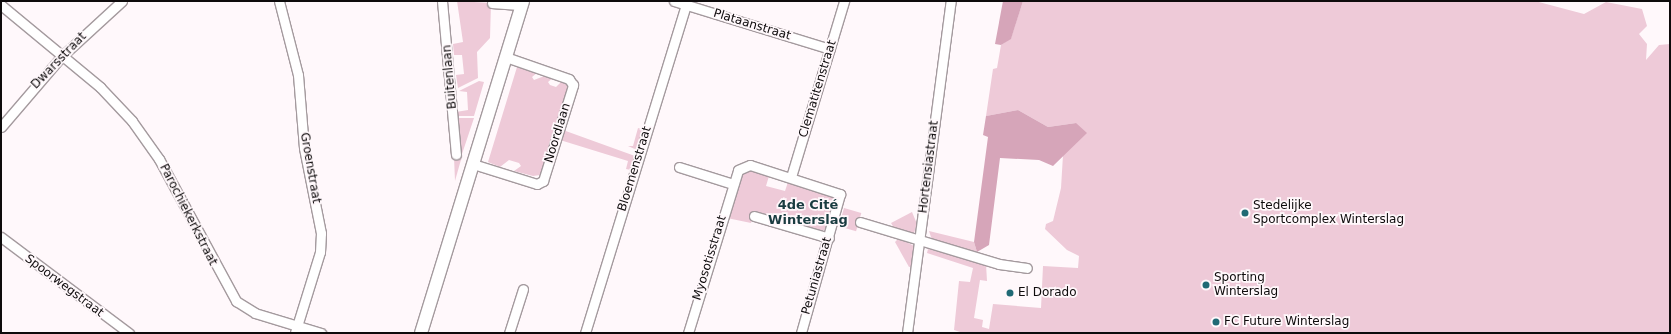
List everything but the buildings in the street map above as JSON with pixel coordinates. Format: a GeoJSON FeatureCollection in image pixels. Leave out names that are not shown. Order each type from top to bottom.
{"type":"FeatureCollection","features":[{"type":"Feature","properties":{"kind":"street","name":"Dwarsstraat"},"geometry":{"type":"LineString","coordinates":[[1,126],[61,57],[122,1]]}},
{"type":"Feature","properties":{"kind":"street","name":"Groenstraat"},"geometry":{"type":"LineString","coordinates":[[279,1],[298,76],[304,148],[321,233],[320,252],[296,329]]}},
{"type":"Feature","properties":{"kind":"street","name":"Buitenlaan"},"geometry":{"type":"LineString","coordinates":[[442,1],[451,68],[456,154]]}},
{"type":"Feature","properties":{"kind":"street","name":"Plataanstraat"},"geometry":{"type":"LineString","coordinates":[[674,1],[830,49]]}},
{"type":"Feature","properties":{"kind":"street","name":"Clematitenstraat"},"geometry":{"type":"LineString","coordinates":[[791,177],[844,1]]}},
{"type":"Feature","properties":{"kind":"street","name":"Hortensiastraat"},"geometry":{"type":"LineString","coordinates":[[907,333],[951,1]]}},
{"type":"Feature","properties":{"kind":"street"},"geometry":{"type":"LineString","coordinates":[[422,333],[523,3],[492,3]]}},
{"type":"Feature","properties":{"kind":"street","name":"Parochiekerkstraat"},"geometry":{"type":"LineString","coordinates":[[1,5],[110,98],[160,159],[236,301],[255,313],[296,329],[321,333]]}},
{"type":"Feature","properties":{"kind":"street","name":"Bloemenstraat"},"geometry":{"type":"LineString","coordinates":[[584,333],[686,5]]}},
{"type":"Feature","properties":{"kind":"street","name":"Noordlaan"},"geometry":{"type":"LineString","coordinates":[[473,164],[537,184],[543,181],[570,92],[569,79],[506,57]]}},
{"type":"Feature","properties":{"kind":"street","name":"Myosotisstraat"},"geometry":{"type":"LineString","coordinates":[[688,333],[733,184],[743,166],[791,177]]}},
{"type":"Feature","properties":{"kind":"street"},"geometry":{"type":"LineString","coordinates":[[679,167],[733,184]]}},
{"type":"Feature","properties":{"kind":"street","name":"Petuniastraat"},"geometry":{"type":"LineString","coordinates":[[791,177],[840,194],[829,238],[801,333]]}},
{"type":"Feature","properties":{"kind":"street"},"geometry":{"type":"LineString","coordinates":[[754,216],[829,238]]}},
{"type":"Feature","properties":{"kind":"street"},"geometry":{"type":"LineString","coordinates":[[860,222],[999,264],[1028,268]]}},
{"type":"Feature","properties":{"kind":"street","name":"Spoorwegstraat"},"geometry":{"type":"LineString","coordinates":[[1,237],[129,333]]}},
{"type":"Feature","properties":{"kind":"street"},"geometry":{"type":"LineString","coordinates":[[509,333],[523,288]]}},
{"type":"Feature","properties":{"kind":"shaded area"},"geometry":{"type":"Polygon","coordinates":[[[457,1],[491,3],[490,38],[477,52],[478,78],[458,88],[456,75],[464,74],[462,55],[454,55],[453,44],[463,42],[457,1]]]}},
{"type":"Feature","properties":{"kind":"shaded area"},"geometry":{"type":"Polygon","coordinates":[[[1003,1],[1023,1],[1011,39],[1001,45],[995,44],[1003,1]]]}},
{"type":"Feature","properties":{"kind":"shaded area"},"geometry":{"type":"Polygon","coordinates":[[[1023,1],[1535,1],[1584,14],[1606,2],[1642,9],[1647,26],[1639,34],[1647,44],[1646,60],[1659,45],[1670,44],[1670,333],[963,333],[954,330],[959,281],[970,282],[973,268],[927,253],[928,249],[986,264],[987,281],[980,280],[974,318],[983,320],[982,327],[989,329],[993,304],[1041,308],[1043,266],[1078,268],[1079,256],[1067,250],[1045,229],[1046,224],[1053,221],[1061,188],[1063,155],[1071,146],[1076,123],[1048,127],[1018,110],[986,116],[993,69],[997,68],[1001,45],[1011,38],[1023,1]]]}},
{"type":"Feature","properties":{"kind":"shaded area"},"geometry":{"type":"Polygon","coordinates":[[[517,67],[538,72],[532,77],[534,80],[547,75],[554,77],[548,82],[550,85],[556,87],[563,80],[568,87],[540,175],[533,176],[514,171],[521,166],[519,163],[509,160],[500,167],[488,162],[517,67]]]}},
{"type":"Feature","properties":{"kind":"shaded area"},"geometry":{"type":"Polygon","coordinates":[[[479,81],[484,82],[474,116],[457,116],[456,112],[468,110],[467,92],[459,91],[479,81]]]}},
{"type":"Feature","properties":{"kind":"shaded area"},"geometry":{"type":"Polygon","coordinates":[[[1018,110],[1048,127],[1076,123],[1087,133],[1053,166],[1039,160],[1000,158],[989,245],[977,252],[974,242],[988,137],[983,135],[986,116],[1018,110]]]}},
{"type":"Feature","properties":{"kind":"shaded area"},"geometry":{"type":"Polygon","coordinates":[[[456,118],[474,118],[462,154],[458,151],[456,118]]]}},
{"type":"Feature","properties":{"kind":"shaded area"},"geometry":{"type":"Polygon","coordinates":[[[638,128],[644,130],[637,150],[628,146],[633,146],[638,128]]]}},
{"type":"Feature","properties":{"kind":"shaded area"},"geometry":{"type":"Polygon","coordinates":[[[563,130],[635,156],[631,170],[626,169],[628,161],[560,140],[563,130]]]}},
{"type":"Feature","properties":{"kind":"shaded area"},"geometry":{"type":"Polygon","coordinates":[[[459,155],[462,156],[455,181],[454,157],[459,155]]]}},
{"type":"Feature","properties":{"kind":"shaded area"},"geometry":{"type":"Polygon","coordinates":[[[749,169],[769,176],[766,186],[785,191],[788,182],[832,194],[836,198],[826,229],[821,231],[755,211],[751,223],[727,218],[741,174],[749,169]]]}},
{"type":"Feature","properties":{"kind":"shaded area"},"geometry":{"type":"Polygon","coordinates":[[[844,208],[861,213],[856,231],[839,226],[844,208]]]}},
{"type":"Feature","properties":{"kind":"shaded area"},"geometry":{"type":"Polygon","coordinates":[[[912,212],[917,224],[914,233],[894,228],[891,223],[912,212]]]}},
{"type":"Feature","properties":{"kind":"shaded area"},"geometry":{"type":"Polygon","coordinates":[[[929,231],[974,242],[977,252],[932,240],[929,231]]]}},
{"type":"Feature","properties":{"kind":"shaded area"},"geometry":{"type":"Polygon","coordinates":[[[899,238],[914,246],[913,266],[909,267],[895,242],[899,238]]]}},
{"type":"Feature","properties":{"kind":"place","name":"Stedelijke Sportcomplex Winterslag"},"geometry":{"type":"Point","coordinates":[1245,213]}},
{"type":"Feature","properties":{"kind":"place","name":"Sporting Winterslag"},"geometry":{"type":"Point","coordinates":[1206,285]}},
{"type":"Feature","properties":{"kind":"place","name":"El Dorado"},"geometry":{"type":"Point","coordinates":[1010,293]}},
{"type":"Feature","properties":{"kind":"place","name":"FC Future Winterslag"},"geometry":{"type":"Point","coordinates":[1216,322]}},
{"type":"Feature","properties":{"kind":"district","name":"4de Cité Winterslag"},"geometry":{"type":"Point","coordinates":[808,214]}}]}
